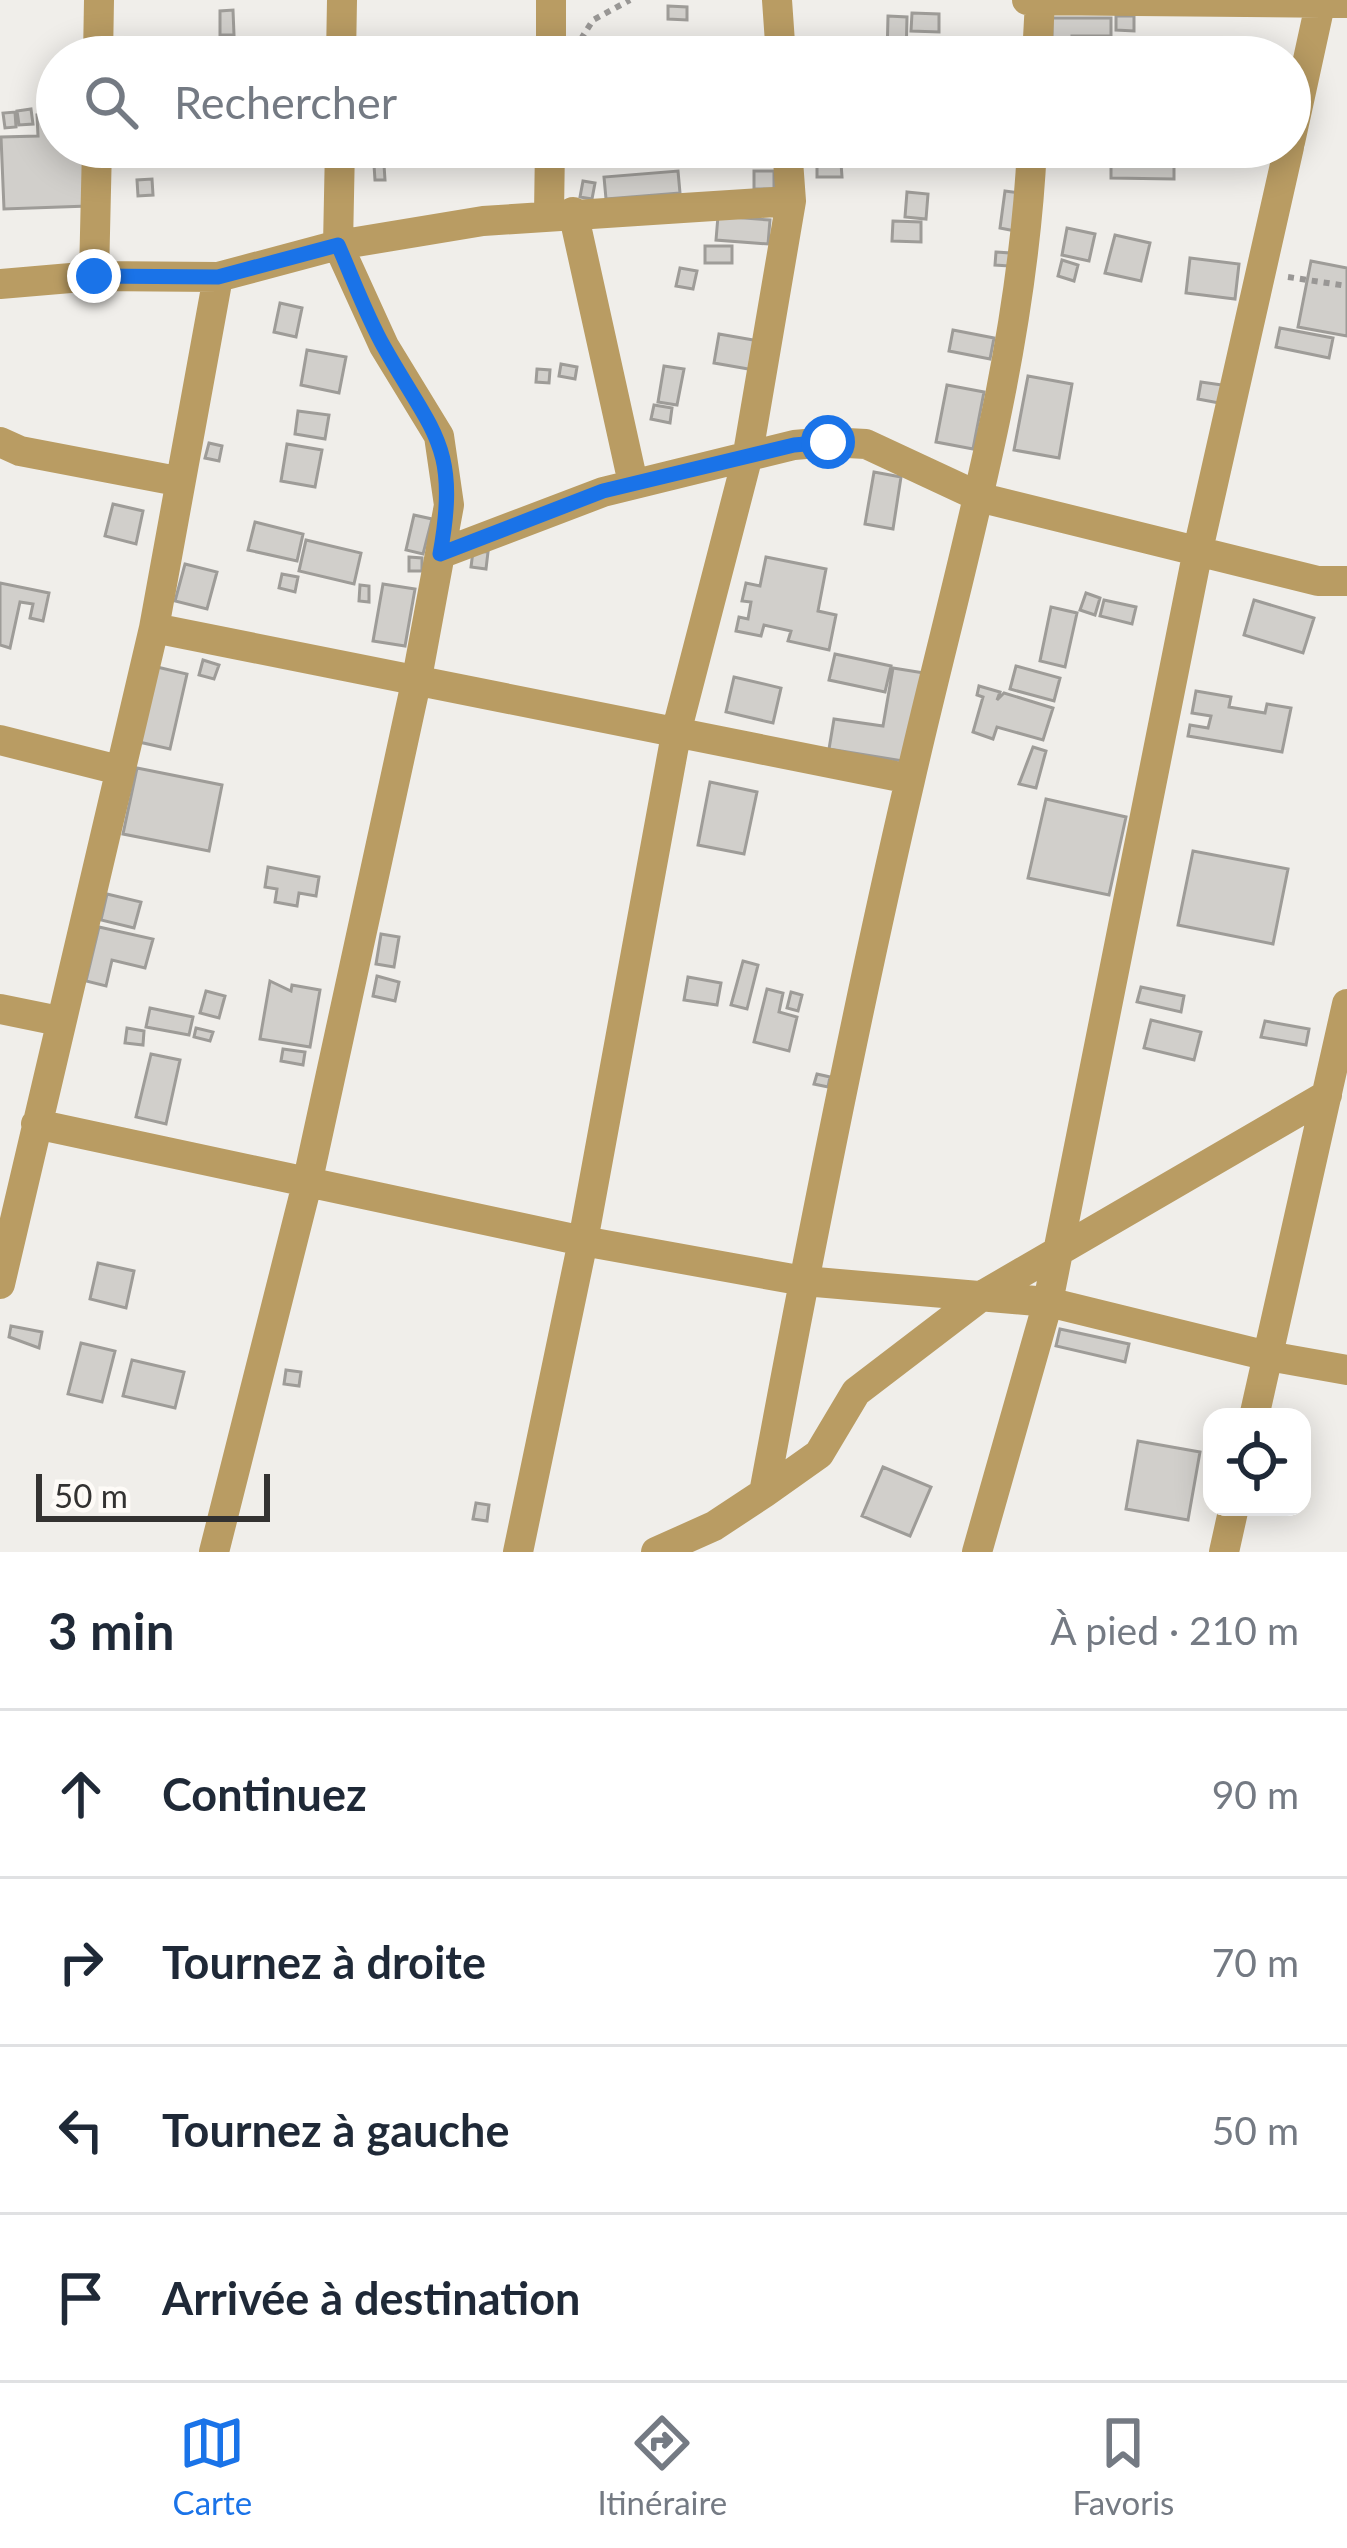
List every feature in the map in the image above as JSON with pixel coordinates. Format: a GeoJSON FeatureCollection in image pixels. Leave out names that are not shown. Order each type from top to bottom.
{"type":"FeatureCollection","features":[{"type":"Feature","properties":{"kind":"street"},"geometry":{"type":"LineString","coordinates":[[98,36],[99,0]]}},
{"type":"Feature","properties":{"kind":"street"},"geometry":{"type":"LineString","coordinates":[[341,36],[342,0]]}},
{"type":"Feature","properties":{"kind":"street"},"geometry":{"type":"LineString","coordinates":[[550,36],[551,0]]}},
{"type":"Feature","properties":{"kind":"street"},"geometry":{"type":"LineString","coordinates":[[777,0],[780,36]]}},
{"type":"Feature","properties":{"kind":"street"},"geometry":{"type":"LineString","coordinates":[[1027,0],[1327,1],[1311,61]]}},
{"type":"Feature","properties":{"kind":"street"},"geometry":{"type":"LineString","coordinates":[[1038,36],[1040,1]]}},
{"type":"Feature","properties":{"kind":"street"},"geometry":{"type":"LineString","coordinates":[[94,276],[97,168]]}},
{"type":"Feature","properties":{"kind":"street"},"geometry":{"type":"LineString","coordinates":[[214,1552],[307,1184],[417,678],[449,505],[440,436],[384,346],[338,245],[340,168]]}},
{"type":"Feature","properties":{"kind":"street"},"geometry":{"type":"LineString","coordinates":[[554,168],[561,213],[633,483]]}},
{"type":"Feature","properties":{"kind":"street"},"geometry":{"type":"LineString","coordinates":[[518,1552],[583,1241],[677,729],[747,459],[790,201],[788,168]]}},
{"type":"Feature","properties":{"kind":"street"},"geometry":{"type":"LineString","coordinates":[[764,1493],[910,779],[982,498],[1029,224],[1032,168]]}},
{"type":"Feature","properties":{"kind":"street"},"geometry":{"type":"LineString","coordinates":[[977,1552],[1048,1302],[1198,550],[1284,168]]}},
{"type":"Feature","properties":{"kind":"street"},"geometry":{"type":"LineString","coordinates":[[0,284],[94,276],[218,277],[338,245],[561,213],[790,201]]}},
{"type":"Feature","properties":{"kind":"street"},"geometry":{"type":"LineString","coordinates":[[0,1284],[154,628],[177,481],[218,277]]}},
{"type":"Feature","properties":{"kind":"street"},"geometry":{"type":"LineString","coordinates":[[0,442],[20,452],[177,481]]}},
{"type":"Feature","properties":{"kind":"street"},"geometry":{"type":"LineString","coordinates":[[440,554],[633,483],[794,445],[866,444],[982,498],[1318,580],[1347,581]]}},
{"type":"Feature","properties":{"kind":"street"},"geometry":{"type":"LineString","coordinates":[[154,628],[910,779]]}},
{"type":"Feature","properties":{"kind":"street"},"geometry":{"type":"LineString","coordinates":[[0,740],[119,770]]}},
{"type":"Feature","properties":{"kind":"street"},"geometry":{"type":"LineString","coordinates":[[1257,1408],[1347,1004]]}},
{"type":"Feature","properties":{"kind":"street"},"geometry":{"type":"LineString","coordinates":[[0,1009],[59,1021]]}},
{"type":"Feature","properties":{"kind":"street"},"geometry":{"type":"LineString","coordinates":[[656,1552],[714,1526],[819,1454],[856,1393],[983,1295],[1327,1095]]}},
{"type":"Feature","properties":{"kind":"street"},"geometry":{"type":"LineString","coordinates":[[37,1124],[583,1241],[804,1281],[1048,1302],[1268,1356],[1347,1370]]}},
{"type":"Feature","properties":{"kind":"street"},"geometry":{"type":"LineString","coordinates":[[1224,1552],[1232,1516]]}},
{"type":"Feature","properties":{"kind":"path"},"geometry":{"type":"LineString","coordinates":[[583,36],[593,20],[631,0]]}},
{"type":"Feature","properties":{"kind":"path"},"geometry":{"type":"LineString","coordinates":[[1261,273],[1347,286]]}},
{"type":"Feature","properties":{"kind":"building"},"geometry":{"type":"Polygon","coordinates":[[[668,6],[687,7],[687,20],[668,19],[668,6]]]}},
{"type":"Feature","properties":{"kind":"building"},"geometry":{"type":"Polygon","coordinates":[[[233,10],[234,35],[220,35],[220,11],[233,10]]]}},
{"type":"Feature","properties":{"kind":"building"},"geometry":{"type":"Polygon","coordinates":[[[912,13],[939,14],[939,32],[911,31],[912,13]]]}},
{"type":"Feature","properties":{"kind":"building"},"geometry":{"type":"Polygon","coordinates":[[[888,16],[907,17],[907,36],[888,36],[888,16]]]}},
{"type":"Feature","properties":{"kind":"building"},"geometry":{"type":"Polygon","coordinates":[[[1116,16],[1134,16],[1134,31],[1116,30],[1116,16]]]}},
{"type":"Feature","properties":{"kind":"building"},"geometry":{"type":"Polygon","coordinates":[[[1052,18],[1111,18],[1111,36],[1052,36],[1052,18]]]}},
{"type":"Feature","properties":{"kind":"building"},"geometry":{"type":"Polygon","coordinates":[[[31,109],[33,124],[19,125],[17,111],[31,109]]]}},
{"type":"Feature","properties":{"kind":"building"},"geometry":{"type":"Polygon","coordinates":[[[15,112],[16,127],[5,128],[3,113],[15,112]]]}},
{"type":"Feature","properties":{"kind":"building"},"geometry":{"type":"Polygon","coordinates":[[[36,136],[36,168],[86,168],[88,206],[4,209],[1,137],[36,136]]]}},
{"type":"Feature","properties":{"kind":"building"},"geometry":{"type":"Polygon","coordinates":[[[374,168],[384,168],[385,180],[375,180],[374,168]]]}},
{"type":"Feature","properties":{"kind":"building"},"geometry":{"type":"Polygon","coordinates":[[[817,168],[841,168],[842,177],[817,177],[817,168]]]}},
{"type":"Feature","properties":{"kind":"building"},"geometry":{"type":"Polygon","coordinates":[[[1111,168],[1174,168],[1174,179],[1111,178],[1111,168]]]}},
{"type":"Feature","properties":{"kind":"building"},"geometry":{"type":"Polygon","coordinates":[[[678,171],[680,193],[606,199],[604,177],[678,171]]]}},
{"type":"Feature","properties":{"kind":"building"},"geometry":{"type":"Polygon","coordinates":[[[754,171],[774,171],[774,189],[754,189],[754,171]]]}},
{"type":"Feature","properties":{"kind":"building"},"geometry":{"type":"Polygon","coordinates":[[[152,179],[153,195],[138,196],[137,180],[152,179]]]}},
{"type":"Feature","properties":{"kind":"building"},"geometry":{"type":"Polygon","coordinates":[[[583,181],[595,183],[592,199],[580,197],[583,181]]]}},
{"type":"Feature","properties":{"kind":"building"},"geometry":{"type":"Polygon","coordinates":[[[1005,191],[1020,193],[1015,231],[1000,228],[1005,191]]]}},
{"type":"Feature","properties":{"kind":"building"},"geometry":{"type":"Polygon","coordinates":[[[907,192],[928,194],[926,219],[905,217],[907,192]]]}},
{"type":"Feature","properties":{"kind":"building"},"geometry":{"type":"Polygon","coordinates":[[[718,216],[770,220],[768,244],[716,240],[718,216]]]}},
{"type":"Feature","properties":{"kind":"building"},"geometry":{"type":"Polygon","coordinates":[[[893,221],[921,222],[921,242],[892,241],[893,221]]]}},
{"type":"Feature","properties":{"kind":"building"},"geometry":{"type":"Polygon","coordinates":[[[1067,228],[1095,234],[1089,261],[1062,255],[1067,228]]]}},
{"type":"Feature","properties":{"kind":"building"},"geometry":{"type":"Polygon","coordinates":[[[1115,235],[1150,243],[1141,281],[1105,273],[1115,235]]]}},
{"type":"Feature","properties":{"kind":"building"},"geometry":{"type":"Polygon","coordinates":[[[705,246],[732,246],[732,263],[705,263],[705,246]]]}},
{"type":"Feature","properties":{"kind":"building"},"geometry":{"type":"Polygon","coordinates":[[[996,252],[1010,253],[1009,266],[995,265],[996,252]]]}},
{"type":"Feature","properties":{"kind":"building"},"geometry":{"type":"Polygon","coordinates":[[[1190,258],[1239,264],[1235,299],[1186,293],[1190,258]]]}},
{"type":"Feature","properties":{"kind":"building"},"geometry":{"type":"Polygon","coordinates":[[[1062,260],[1078,265],[1074,281],[1058,276],[1062,260]]]}},
{"type":"Feature","properties":{"kind":"building"},"geometry":{"type":"Polygon","coordinates":[[[1311,261],[1347,268],[1347,336],[1298,327],[1311,261]]]}},
{"type":"Feature","properties":{"kind":"building"},"geometry":{"type":"Polygon","coordinates":[[[680,268],[697,271],[693,289],[676,286],[680,268]]]}},
{"type":"Feature","properties":{"kind":"building"},"geometry":{"type":"Polygon","coordinates":[[[280,303],[302,308],[296,337],[274,332],[280,303]]]}},
{"type":"Feature","properties":{"kind":"building"},"geometry":{"type":"Polygon","coordinates":[[[1280,328],[1333,338],[1329,358],[1276,347],[1280,328]]]}},
{"type":"Feature","properties":{"kind":"building"},"geometry":{"type":"Polygon","coordinates":[[[953,330],[994,338],[990,359],[949,351],[953,330]]]}},
{"type":"Feature","properties":{"kind":"building"},"geometry":{"type":"Polygon","coordinates":[[[719,334],[759,341],[754,370],[714,363],[719,334]]]}},
{"type":"Feature","properties":{"kind":"building"},"geometry":{"type":"Polygon","coordinates":[[[307,350],[346,357],[339,393],[301,385],[307,350]]]}},
{"type":"Feature","properties":{"kind":"building"},"geometry":{"type":"Polygon","coordinates":[[[561,364],[577,367],[575,379],[559,376],[561,364]]]}},
{"type":"Feature","properties":{"kind":"building"},"geometry":{"type":"Polygon","coordinates":[[[664,366],[684,369],[677,405],[658,402],[664,366]]]}},
{"type":"Feature","properties":{"kind":"building"},"geometry":{"type":"Polygon","coordinates":[[[537,369],[550,370],[549,383],[536,382],[537,369]]]}},
{"type":"Feature","properties":{"kind":"building"},"geometry":{"type":"Polygon","coordinates":[[[1028,376],[1072,384],[1059,458],[1014,450],[1028,376]]]}},
{"type":"Feature","properties":{"kind":"building"},"geometry":{"type":"Polygon","coordinates":[[[1201,382],[1222,385],[1219,403],[1198,399],[1201,382]]]}},
{"type":"Feature","properties":{"kind":"building"},"geometry":{"type":"Polygon","coordinates":[[[947,385],[984,392],[973,449],[936,442],[947,385]]]}},
{"type":"Feature","properties":{"kind":"building"},"geometry":{"type":"Polygon","coordinates":[[[654,405],[672,408],[670,423],[651,419],[654,405]]]}},
{"type":"Feature","properties":{"kind":"building"},"geometry":{"type":"Polygon","coordinates":[[[298,411],[329,415],[325,439],[295,434],[298,411]]]}},
{"type":"Feature","properties":{"kind":"building"},"geometry":{"type":"Polygon","coordinates":[[[209,443],[222,446],[219,461],[205,458],[209,443]]]}},
{"type":"Feature","properties":{"kind":"building"},"geometry":{"type":"Polygon","coordinates":[[[287,444],[322,450],[315,487],[281,481],[287,444]]]}},
{"type":"Feature","properties":{"kind":"building"},"geometry":{"type":"Polygon","coordinates":[[[874,472],[901,477],[893,529],[865,524],[874,472]]]}},
{"type":"Feature","properties":{"kind":"building"},"geometry":{"type":"Polygon","coordinates":[[[113,504],[143,511],[136,544],[105,536],[113,504]]]}},
{"type":"Feature","properties":{"kind":"building"},"geometry":{"type":"Polygon","coordinates":[[[414,515],[432,519],[423,554],[406,550],[414,515]]]}},
{"type":"Feature","properties":{"kind":"building"},"geometry":{"type":"Polygon","coordinates":[[[255,522],[303,534],[297,561],[248,550],[255,522]]]}},
{"type":"Feature","properties":{"kind":"building"},"geometry":{"type":"Polygon","coordinates":[[[306,540],[361,553],[354,584],[299,571],[306,540]]]}},
{"type":"Feature","properties":{"kind":"building"},"geometry":{"type":"Polygon","coordinates":[[[473,551],[488,552],[486,569],[471,567],[473,551]]]}},
{"type":"Feature","properties":{"kind":"building"},"geometry":{"type":"Polygon","coordinates":[[[409,557],[422,558],[422,571],[409,571],[409,557]]]}},
{"type":"Feature","properties":{"kind":"building"},"geometry":{"type":"Polygon","coordinates":[[[766,557],[826,569],[818,611],[836,615],[829,650],[788,641],[791,631],[764,625],[761,636],[736,631],[739,617],[748,619],[751,602],[742,601],[746,583],[760,586],[766,557]]]}},
{"type":"Feature","properties":{"kind":"building"},"geometry":{"type":"Polygon","coordinates":[[[185,564],[217,572],[207,609],[175,601],[185,564]]]}},
{"type":"Feature","properties":{"kind":"building"},"geometry":{"type":"Polygon","coordinates":[[[282,574],[298,577],[295,592],[279,588],[282,574]]]}},
{"type":"Feature","properties":{"kind":"building"},"geometry":{"type":"Polygon","coordinates":[[[0,583],[49,593],[43,621],[30,618],[33,604],[20,602],[10,648],[0,645],[0,583]]]}},
{"type":"Feature","properties":{"kind":"building"},"geometry":{"type":"Polygon","coordinates":[[[383,584],[415,589],[405,646],[373,641],[383,584]]]}},
{"type":"Feature","properties":{"kind":"building"},"geometry":{"type":"Polygon","coordinates":[[[360,585],[369,586],[369,602],[359,601],[360,585]]]}},
{"type":"Feature","properties":{"kind":"building"},"geometry":{"type":"Polygon","coordinates":[[[1086,593],[1100,598],[1095,615],[1080,610],[1086,593]]]}},
{"type":"Feature","properties":{"kind":"building"},"geometry":{"type":"Polygon","coordinates":[[[1104,600],[1136,607],[1132,624],[1100,616],[1104,600]]]}},
{"type":"Feature","properties":{"kind":"building"},"geometry":{"type":"Polygon","coordinates":[[[1254,600],[1314,618],[1303,653],[1244,635],[1254,600]]]}},
{"type":"Feature","properties":{"kind":"building"},"geometry":{"type":"Polygon","coordinates":[[[1051,607],[1077,613],[1065,667],[1040,661],[1051,607]]]}},
{"type":"Feature","properties":{"kind":"building"},"geometry":{"type":"Polygon","coordinates":[[[835,654],[891,666],[885,692],[829,680],[835,654]]]}},
{"type":"Feature","properties":{"kind":"building"},"geometry":{"type":"Polygon","coordinates":[[[203,660],[219,665],[214,679],[199,675],[203,660]]]}},
{"type":"Feature","properties":{"kind":"building"},"geometry":{"type":"Polygon","coordinates":[[[1016,666],[1060,678],[1054,701],[1010,689],[1016,666]]]}},
{"type":"Feature","properties":{"kind":"building"},"geometry":{"type":"Polygon","coordinates":[[[157,667],[187,674],[170,749],[139,742],[157,667]]]}},
{"type":"Feature","properties":{"kind":"building"},"geometry":{"type":"Polygon","coordinates":[[[893,668],[924,673],[909,762],[829,749],[834,719],[883,726],[893,668]]]}},
{"type":"Feature","properties":{"kind":"building"},"geometry":{"type":"Polygon","coordinates":[[[734,677],[781,688],[773,723],[726,712],[734,677]]]}},
{"type":"Feature","properties":{"kind":"building"},"geometry":{"type":"Polygon","coordinates":[[[979,686],[1000,692],[997,700],[1004,693],[1053,708],[1043,740],[997,727],[993,739],[973,732],[983,697],[977,695],[979,686]]]}},
{"type":"Feature","properties":{"kind":"building"},"geometry":{"type":"Polygon","coordinates":[[[1196,691],[1231,697],[1229,707],[1265,713],[1267,704],[1291,708],[1282,752],[1188,736],[1190,725],[1208,728],[1211,716],[1192,713],[1196,691]]]}},
{"type":"Feature","properties":{"kind":"building"},"geometry":{"type":"Polygon","coordinates":[[[1033,747],[1046,751],[1036,788],[1019,784],[1033,747]]]}},
{"type":"Feature","properties":{"kind":"building"},"geometry":{"type":"Polygon","coordinates":[[[137,768],[222,785],[209,851],[123,834],[137,768]]]}},
{"type":"Feature","properties":{"kind":"building"},"geometry":{"type":"Polygon","coordinates":[[[710,782],[757,792],[744,854],[698,845],[710,782]]]}},
{"type":"Feature","properties":{"kind":"building"},"geometry":{"type":"Polygon","coordinates":[[[1046,799],[1126,817],[1109,895],[1028,878],[1046,799]]]}},
{"type":"Feature","properties":{"kind":"building"},"geometry":{"type":"Polygon","coordinates":[[[1193,851],[1288,869],[1273,944],[1178,925],[1193,851]]]}},
{"type":"Feature","properties":{"kind":"building"},"geometry":{"type":"Polygon","coordinates":[[[268,867],[319,877],[316,896],[299,893],[297,906],[275,902],[277,889],[265,887],[268,867]]]}},
{"type":"Feature","properties":{"kind":"building"},"geometry":{"type":"Polygon","coordinates":[[[107,894],[141,902],[134,928],[101,920],[107,894]]]}},
{"type":"Feature","properties":{"kind":"building"},"geometry":{"type":"Polygon","coordinates":[[[99,927],[153,939],[145,968],[112,960],[106,986],[86,981],[99,927]]]}},
{"type":"Feature","properties":{"kind":"building"},"geometry":{"type":"Polygon","coordinates":[[[381,934],[399,937],[394,967],[376,964],[381,934]]]}},
{"type":"Feature","properties":{"kind":"building"},"geometry":{"type":"Polygon","coordinates":[[[743,961],[758,965],[747,1009],[731,1005],[743,961]]]}},
{"type":"Feature","properties":{"kind":"building"},"geometry":{"type":"Polygon","coordinates":[[[377,976],[399,982],[395,1001],[373,996],[377,976]]]}},
{"type":"Feature","properties":{"kind":"building"},"geometry":{"type":"Polygon","coordinates":[[[688,977],[721,983],[717,1005],[684,1000],[688,977]]]}},
{"type":"Feature","properties":{"kind":"building"},"geometry":{"type":"Polygon","coordinates":[[[270,981],[291,991],[292,985],[320,990],[310,1047],[260,1039],[270,981]]]}},
{"type":"Feature","properties":{"kind":"building"},"geometry":{"type":"Polygon","coordinates":[[[1141,987],[1184,996],[1181,1012],[1137,1002],[1141,987]]]}},
{"type":"Feature","properties":{"kind":"building"},"geometry":{"type":"Polygon","coordinates":[[[767,989],[783,993],[779,1012],[797,1017],[789,1051],[754,1042],[767,989]]]}},
{"type":"Feature","properties":{"kind":"building"},"geometry":{"type":"Polygon","coordinates":[[[206,991],[225,996],[219,1018],[200,1013],[206,991]]]}},
{"type":"Feature","properties":{"kind":"building"},"geometry":{"type":"Polygon","coordinates":[[[791,992],[802,995],[798,1011],[787,1008],[791,992]]]}},
{"type":"Feature","properties":{"kind":"building"},"geometry":{"type":"Polygon","coordinates":[[[150,1008],[193,1017],[189,1035],[146,1027],[150,1008]]]}},
{"type":"Feature","properties":{"kind":"building"},"geometry":{"type":"Polygon","coordinates":[[[1151,1020],[1201,1032],[1194,1060],[1144,1048],[1151,1020]]]}},
{"type":"Feature","properties":{"kind":"building"},"geometry":{"type":"Polygon","coordinates":[[[1265,1021],[1309,1029],[1306,1045],[1261,1037],[1265,1021]]]}},
{"type":"Feature","properties":{"kind":"building"},"geometry":{"type":"Polygon","coordinates":[[[127,1028],[144,1031],[143,1045],[125,1043],[127,1028]]]}},
{"type":"Feature","properties":{"kind":"building"},"geometry":{"type":"Polygon","coordinates":[[[196,1028],[213,1032],[210,1041],[194,1037],[196,1028]]]}},
{"type":"Feature","properties":{"kind":"building"},"geometry":{"type":"Polygon","coordinates":[[[283,1049],[305,1052],[303,1065],[281,1061],[283,1049]]]}},
{"type":"Feature","properties":{"kind":"building"},"geometry":{"type":"Polygon","coordinates":[[[151,1054],[180,1060],[166,1124],[136,1117],[151,1054]]]}},
{"type":"Feature","properties":{"kind":"building"},"geometry":{"type":"Polygon","coordinates":[[[817,1074],[830,1077],[828,1087],[814,1084],[817,1074]]]}},
{"type":"Feature","properties":{"kind":"building"},"geometry":{"type":"Polygon","coordinates":[[[98,1263],[134,1271],[126,1308],[90,1299],[98,1263]]]}},
{"type":"Feature","properties":{"kind":"building"},"geometry":{"type":"Polygon","coordinates":[[[11,1326],[42,1332],[39,1348],[9,1337],[11,1326]]]}},
{"type":"Feature","properties":{"kind":"building"},"geometry":{"type":"Polygon","coordinates":[[[1060,1329],[1129,1344],[1125,1362],[1056,1346],[1060,1329]]]}},
{"type":"Feature","properties":{"kind":"building"},"geometry":{"type":"Polygon","coordinates":[[[81,1343],[115,1351],[102,1402],[68,1394],[81,1343]]]}},
{"type":"Feature","properties":{"kind":"building"},"geometry":{"type":"Polygon","coordinates":[[[132,1360],[184,1372],[175,1408],[123,1396],[132,1360]]]}},
{"type":"Feature","properties":{"kind":"building"},"geometry":{"type":"Polygon","coordinates":[[[286,1370],[301,1372],[299,1386],[284,1384],[286,1370]]]}},
{"type":"Feature","properties":{"kind":"building"},"geometry":{"type":"Polygon","coordinates":[[[1138,1441],[1200,1452],[1188,1520],[1126,1509],[1138,1441]]]}},
{"type":"Feature","properties":{"kind":"building"},"geometry":{"type":"Polygon","coordinates":[[[883,1467],[931,1487],[910,1536],[862,1516],[883,1467]]]}},
{"type":"Feature","properties":{"kind":"building"},"geometry":{"type":"Polygon","coordinates":[[[476,1503],[489,1505],[487,1521],[473,1519],[476,1503]]]}},
{"type":"Feature","properties":{"kind":"route"},"geometry":{"type":"LineString","coordinates":[[94,276],[218,277],[338,245],[384,346],[440,436],[449,505],[440,554],[603,491],[794,445],[828,442]]}}]}
